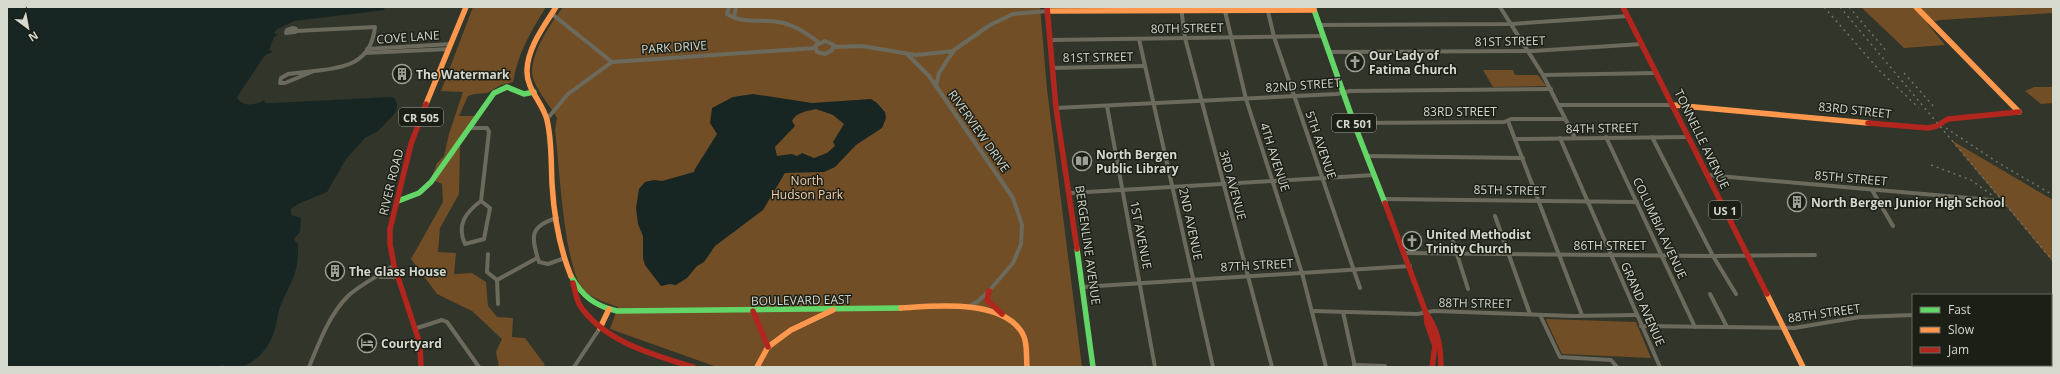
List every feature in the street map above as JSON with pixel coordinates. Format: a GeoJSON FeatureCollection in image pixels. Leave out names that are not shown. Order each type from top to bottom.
{"type":"FeatureCollection","features":[{"type":"Feature","properties":{"kind":"main road","name":"RIVER ROAD"},"geometry":{"type":"LineString","coordinates":[[421,367],[421,351],[417,328],[394,265],[390,244],[390,229],[411,144],[466,7]]}},
{"type":"Feature","properties":{"kind":"main road","name":"BOULEVARD EAST"},"geometry":{"type":"LineString","coordinates":[[556,7],[527,64],[527,74],[547,119],[557,218],[565,258],[573,283],[584,297],[601,307],[609,309],[753,311],[967,307],[1003,315],[1019,329],[1024,339],[1027,367]]}},
{"type":"Feature","properties":{"kind":"main road"},"geometry":{"type":"LineString","coordinates":[[1181,8],[1200,7]]}},
{"type":"Feature","properties":{"kind":"main road","name":"TONNELLE AVENUE"},"geometry":{"type":"LineString","coordinates":[[1623,7],[1658,73],[1688,137],[1803,367]]}},
{"type":"Feature","properties":{"kind":"main road","name":"83RD STREET"},"geometry":{"type":"LineString","coordinates":[[1673,105],[1928,128],[1937,126],[1948,119],[2019,112],[1916,7]]}},
{"type":"Feature","properties":{"kind":"main road"},"geometry":{"type":"LineString","coordinates":[[1048,9],[1314,8]]}},
{"type":"Feature","properties":{"kind":"main road","name":"CR 501"},"geometry":{"type":"LineString","coordinates":[[1314,8],[1366,156],[1410,266],[1426,313],[1427,323],[1435,346],[1432,367]]}},
{"type":"Feature","properties":{"kind":"main road","name":"BERGENLINE AVENUE"},"geometry":{"type":"LineString","coordinates":[[1048,9],[1056,108],[1070,194],[1093,367]]}},
{"type":"Feature","properties":{"kind":"main road"},"geometry":{"type":"LineString","coordinates":[[398,201],[419,193],[431,182],[496,91],[507,87],[513,88],[522,93],[534,92]]}},
{"type":"Feature","properties":{"kind":"main road"},"geometry":{"type":"LineString","coordinates":[[573,283],[580,306],[600,328],[671,361],[693,367]]}},
{"type":"Feature","properties":{"kind":"main road"},"geometry":{"type":"LineString","coordinates":[[989,291],[986,298],[987,300],[1003,315]]}},
{"type":"Feature","properties":{"kind":"main road"},"geometry":{"type":"LineString","coordinates":[[600,328],[609,309]]}},
{"type":"Feature","properties":{"kind":"main road"},"geometry":{"type":"LineString","coordinates":[[756,367],[768,347],[798,326],[833,310]]}},
{"type":"Feature","properties":{"kind":"main road"},"geometry":{"type":"LineString","coordinates":[[753,311],[754,318],[762,330],[766,345],[768,347]]}},
{"type":"Feature","properties":{"kind":"main road","name":"CR 501"},"geometry":{"type":"LineString","coordinates":[[1426,313],[1434,321],[1441,344],[1441,367]]}},
{"type":"Feature","properties":{"kind":"main road"},"geometry":{"type":"LineString","coordinates":[[1435,346],[1444,367]]}},
{"type":"Feature","properties":{"kind":"street"},"geometry":{"type":"LineString","coordinates":[[729,7],[728,14],[734,17],[736,7]]}},
{"type":"Feature","properties":{"kind":"street"},"geometry":{"type":"LineString","coordinates":[[1500,7],[1543,75],[1575,138]]}},
{"type":"Feature","properties":{"kind":"street","name":"3RD AVENUE"},"geometry":{"type":"LineString","coordinates":[[1181,8],[1186,36],[1185,38],[1200,101],[1272,367]]}},
{"type":"Feature","properties":{"kind":"street","name":"4TH AVENUE"},"geometry":{"type":"LineString","coordinates":[[1224,8],[1230,38],[1246,99],[1302,273],[1313,311],[1326,367]]}},
{"type":"Feature","properties":{"kind":"street","name":"5TH AVENUE"},"geometry":{"type":"LineString","coordinates":[[1267,8],[1274,37],[1360,288]]}},
{"type":"Feature","properties":{"kind":"street","name":"RIVERVIEW DRIVE"},"geometry":{"type":"LineString","coordinates":[[967,307],[977,302],[1006,273],[1019,249],[1022,232],[1019,211],[1013,198],[936,86],[938,73],[954,50],[1002,18],[1021,13],[1048,9]]}},
{"type":"Feature","properties":{"kind":"street"},"geometry":{"type":"LineString","coordinates":[[547,119],[567,93],[612,62],[552,14]]}},
{"type":"Feature","properties":{"kind":"street"},"geometry":{"type":"LineString","coordinates":[[1320,25],[1511,24],[1628,16]]}},
{"type":"Feature","properties":{"kind":"street","name":"PARK DRIVE"},"geometry":{"type":"LineString","coordinates":[[734,17],[785,23],[799,29],[819,43],[832,43],[834,47]]}},
{"type":"Feature","properties":{"kind":"street"},"geometry":{"type":"LineString","coordinates":[[296,31],[374,26],[375,30],[366,51],[356,63],[349,67],[288,74],[281,78],[280,82],[285,83],[314,72]]}},
{"type":"Feature","properties":{"kind":"street","name":"80TH STREET"},"geometry":{"type":"LineString","coordinates":[[1050,40],[1323,36]]}},
{"type":"Feature","properties":{"kind":"street","name":"2ND AVENUE"},"geometry":{"type":"LineString","coordinates":[[1139,39],[1213,367]]}},
{"type":"Feature","properties":{"kind":"street"},"geometry":{"type":"LineString","coordinates":[[815,48],[819,43]]}},
{"type":"Feature","properties":{"kind":"street","name":"81ST STREET"},"geometry":{"type":"LineString","coordinates":[[1329,52],[1528,51],[1643,44]]}},
{"type":"Feature","properties":{"kind":"street","name":"COVE LANE"},"geometry":{"type":"LineString","coordinates":[[366,51],[450,46]]}},
{"type":"Feature","properties":{"kind":"street","name":"PARK DRIVE"},"geometry":{"type":"LineString","coordinates":[[612,62],[815,48],[817,52],[824,54],[830,52],[834,47],[862,46],[907,54],[930,55],[954,50]]}},
{"type":"Feature","properties":{"kind":"street"},"geometry":{"type":"LineString","coordinates":[[907,54],[930,76],[936,86]]}},
{"type":"Feature","properties":{"kind":"street","name":"81ST STREET"},"geometry":{"type":"LineString","coordinates":[[1052,68],[1144,66]]}},
{"type":"Feature","properties":{"kind":"street"},"geometry":{"type":"LineString","coordinates":[[1543,75],[1658,73]]}},
{"type":"Feature","properties":{"kind":"street","name":"82ND STREET"},"geometry":{"type":"LineString","coordinates":[[1056,108],[1343,93],[1551,89]]}},
{"type":"Feature","properties":{"kind":"street","name":"83RD STREET"},"geometry":{"type":"LineString","coordinates":[[1559,105],[1673,105]]}},
{"type":"Feature","properties":{"kind":"street","name":"1ST AVENUE"},"geometry":{"type":"LineString","coordinates":[[1107,106],[1155,367]]}},
{"type":"Feature","properties":{"kind":"street","name":"83RD STREET"},"geometry":{"type":"LineString","coordinates":[[1354,123],[1508,121],[1565,118]]}},
{"type":"Feature","properties":{"kind":"street"},"geometry":{"type":"LineString","coordinates":[[1508,121],[1560,254],[1582,316]]}},
{"type":"Feature","properties":{"kind":"street"},"geometry":{"type":"LineString","coordinates":[[470,128],[487,128],[489,132],[481,201],[470,209],[461,222],[461,237],[465,244],[484,239],[486,236],[490,208],[481,201]]}},
{"type":"Feature","properties":{"kind":"street","name":"COLUMBIA AVENUE"},"geometry":{"type":"LineString","coordinates":[[1606,137],[1695,327]]}},
{"type":"Feature","properties":{"kind":"street"},"geometry":{"type":"LineString","coordinates":[[1652,137],[1713,256],[1736,294]]}},
{"type":"Feature","properties":{"kind":"street","name":"84TH STREET"},"geometry":{"type":"LineString","coordinates":[[1516,139],[1688,137]]}},
{"type":"Feature","properties":{"kind":"street","name":"GRAND AVENUE"},"geometry":{"type":"LineString","coordinates":[[1560,138],[1660,367]]}},
{"type":"Feature","properties":{"kind":"street"},"geometry":{"type":"LineString","coordinates":[[1366,156],[1523,158]]}},
{"type":"Feature","properties":{"kind":"street"},"geometry":{"type":"LineString","coordinates":[[1070,194],[1374,175]]}},
{"type":"Feature","properties":{"kind":"street","name":"85TH STREET"},"geometry":{"type":"LineString","coordinates":[[1707,175],[1992,200]]}},
{"type":"Feature","properties":{"kind":"street"},"geometry":{"type":"LineString","coordinates":[[1872,190],[1893,226]]}},
{"type":"Feature","properties":{"kind":"street","name":"85TH STREET"},"geometry":{"type":"LineString","coordinates":[[1384,200],[1637,202]]}},
{"type":"Feature","properties":{"kind":"street"},"geometry":{"type":"LineString","coordinates":[[1494,216],[1530,314]]}},
{"type":"Feature","properties":{"kind":"street"},"geometry":{"type":"LineString","coordinates":[[557,218],[543,221],[533,232],[537,258],[539,262],[548,264],[565,258]]}},
{"type":"Feature","properties":{"kind":"street"},"geometry":{"type":"LineString","coordinates":[[1450,232],[1468,289]]}},
{"type":"Feature","properties":{"kind":"street","name":"86TH STREET"},"geometry":{"type":"LineString","coordinates":[[1405,253],[1713,256],[1815,255]]}},
{"type":"Feature","properties":{"kind":"street"},"geometry":{"type":"LineString","coordinates":[[488,254],[487,272],[497,280],[498,304]]}},
{"type":"Feature","properties":{"kind":"street"},"geometry":{"type":"LineString","coordinates":[[497,280],[537,258]]}},
{"type":"Feature","properties":{"kind":"street"},"geometry":{"type":"LineString","coordinates":[[309,367],[316,348],[338,309],[348,296],[378,278],[394,265]]}},
{"type":"Feature","properties":{"kind":"street","name":"87TH STREET"},"geometry":{"type":"LineString","coordinates":[[1082,287],[1410,266]]}},
{"type":"Feature","properties":{"kind":"street"},"geometry":{"type":"LineString","coordinates":[[378,278],[391,276],[398,277]]}},
{"type":"Feature","properties":{"kind":"street"},"geometry":{"type":"LineString","coordinates":[[1710,294],[1727,327]]}},
{"type":"Feature","properties":{"kind":"street","name":"88TH STREET"},"geometry":{"type":"LineString","coordinates":[[1313,311],[1417,314],[1540,314],[1582,316],[1636,315]]}},
{"type":"Feature","properties":{"kind":"street"},"geometry":{"type":"LineString","coordinates":[[1343,312],[1354,366],[1385,366]]}},
{"type":"Feature","properties":{"kind":"street"},"geometry":{"type":"LineString","coordinates":[[1540,314],[1560,357],[1611,360],[1617,367]]}},
{"type":"Feature","properties":{"kind":"street","name":"88TH STREET"},"geometry":{"type":"LineString","coordinates":[[1641,326],[1785,329],[1860,317],[1912,315]]}},
{"type":"Feature","properties":{"kind":"street"},"geometry":{"type":"LineString","coordinates":[[417,328],[442,320],[447,322],[479,367]]}},
{"type":"Feature","properties":{"kind":"street"},"geometry":{"type":"LineString","coordinates":[[576,367],[600,328]]}},
{"type":"Feature","properties":{"kind":"green space"},"geometry":{"type":"Polygon","coordinates":[[[473,7],[546,7],[530,34],[518,61],[513,82],[501,85],[487,93],[468,96],[459,116],[478,116],[460,145],[459,194],[440,228],[438,252],[456,253],[454,274],[472,273],[486,282],[488,306],[497,317],[513,318],[512,337],[525,338],[545,365],[541,367],[499,367],[496,352],[502,339],[472,311],[437,294],[411,259],[443,202],[442,184],[431,179],[437,163],[444,156],[449,134],[463,92],[441,91],[473,7]]]}},
{"type":"Feature","properties":{"kind":"green space","name":"North Hudson Park"},"geometry":{"type":"Polygon","coordinates":[[[563,7],[1040,7],[1047,89],[1082,367],[717,367],[610,329],[618,307],[599,300],[583,289],[571,259],[563,213],[555,130],[557,118],[536,86],[532,72],[536,53],[541,42],[552,22],[563,7]]]}},
{"type":"Feature","properties":{"kind":"green space"},"geometry":{"type":"Polygon","coordinates":[[[1861,7],[2053,7],[2053,13],[1940,20],[1927,23],[1945,45],[1904,48],[1861,7]]]}},
{"type":"Feature","properties":{"kind":"green space"},"geometry":{"type":"Polygon","coordinates":[[[1483,70],[1513,70],[1515,75],[1538,75],[1546,86],[1493,87],[1483,70]]]}},
{"type":"Feature","properties":{"kind":"green space"},"geometry":{"type":"Polygon","coordinates":[[[2034,87],[2053,87],[2053,103],[2041,104],[2025,91],[2034,87]]]}},
{"type":"Feature","properties":{"kind":"green space"},"geometry":{"type":"Polygon","coordinates":[[[1951,140],[2053,200],[2053,262],[1951,140]]]}},
{"type":"Feature","properties":{"kind":"green space"},"geometry":{"type":"Polygon","coordinates":[[[1546,320],[1636,322],[1651,358],[1562,354],[1546,320]]]}},
{"type":"Feature","properties":{"kind":"shaded area"},"geometry":{"type":"Polygon","coordinates":[[[7,7],[385,7],[384,10],[294,21],[276,30],[274,33],[278,35],[274,37],[269,50],[272,51],[271,53],[267,54],[263,58],[237,97],[242,103],[253,104],[264,100],[265,103],[272,103],[392,97],[397,104],[396,112],[378,131],[365,138],[346,159],[327,192],[298,204],[291,209],[291,215],[301,218],[300,232],[294,238],[295,242],[298,243],[298,257],[294,276],[279,310],[276,327],[272,338],[262,353],[248,364],[240,367],[222,365],[220,367],[7,367],[7,7]]]}},
{"type":"Feature","properties":{"kind":"shaded area"},"geometry":{"type":"Polygon","coordinates":[[[753,94],[812,103],[871,99],[885,112],[886,118],[882,128],[856,145],[835,167],[824,172],[785,173],[763,210],[715,246],[704,262],[697,266],[687,278],[676,285],[670,284],[661,286],[645,265],[643,258],[643,236],[638,224],[636,208],[639,189],[645,182],[654,180],[662,181],[694,172],[717,134],[710,123],[712,108],[733,97],[753,94]],[[816,109],[802,112],[796,116],[792,121],[795,126],[775,147],[777,156],[792,154],[797,156],[802,153],[814,158],[827,153],[835,146],[833,142],[844,124],[833,115],[816,109]]]}},
{"type":"Feature","properties":{"kind":"railway"},"geometry":{"type":"LineString","coordinates":[[1824,7],[1880,71],[1919,108]]}},
{"type":"Feature","properties":{"kind":"railway"},"geometry":{"type":"LineString","coordinates":[[1840,7],[2053,261]]}},
{"type":"Feature","properties":{"kind":"railway"},"geometry":{"type":"LineString","coordinates":[[1849,7],[1888,53]]}},
{"type":"Feature","properties":{"kind":"railway"},"geometry":{"type":"LineString","coordinates":[[1904,73],[1936,109]]}},
{"type":"Feature","properties":{"kind":"railway"},"geometry":{"type":"LineString","coordinates":[[1946,128],[1997,162],[2053,195]]}},
{"type":"Feature","properties":{"kind":"railway"},"geometry":{"type":"LineString","coordinates":[[1931,165],[1971,180],[1993,196]]}},
{"type":"Feature","properties":{"kind":"traffic: fast"},"geometry":{"type":"LineString","coordinates":[[1313,7],[1355,126],[1385,203]]}},
{"type":"Feature","properties":{"kind":"traffic: fast"},"geometry":{"type":"LineString","coordinates":[[398,201],[419,193],[431,182],[494,93],[507,87],[524,94],[534,92]]}},
{"type":"Feature","properties":{"kind":"traffic: fast"},"geometry":{"type":"LineString","coordinates":[[1077,249],[1093,367]]}},
{"type":"Feature","properties":{"kind":"traffic: fast"},"geometry":{"type":"LineString","coordinates":[[571,276],[579,290],[589,300],[602,307],[617,311],[901,308]]}},
{"type":"Feature","properties":{"kind":"traffic: slow"},"geometry":{"type":"LineString","coordinates":[[426,104],[466,7]]}},
{"type":"Feature","properties":{"kind":"traffic: slow"},"geometry":{"type":"LineString","coordinates":[[556,7],[542,29],[530,53],[527,77],[545,114],[549,128],[555,219],[563,254],[571,276]]}},
{"type":"Feature","properties":{"kind":"traffic: slow"},"geometry":{"type":"LineString","coordinates":[[1916,7],[2019,112]]}},
{"type":"Feature","properties":{"kind":"traffic: slow"},"geometry":{"type":"LineString","coordinates":[[1048,11],[1314,10]]}},
{"type":"Feature","properties":{"kind":"traffic: slow"},"geometry":{"type":"LineString","coordinates":[[1673,105],[1868,123]]}},
{"type":"Feature","properties":{"kind":"traffic: slow"},"geometry":{"type":"LineString","coordinates":[[1767,294],[1803,367]]}},
{"type":"Feature","properties":{"kind":"traffic: slow"},"geometry":{"type":"LineString","coordinates":[[901,308],[948,306],[966,307],[983,309],[999,314],[1012,321],[1021,331],[1025,344],[1027,367]]}},
{"type":"Feature","properties":{"kind":"traffic: slow"},"geometry":{"type":"LineString","coordinates":[[600,328],[609,309]]}},
{"type":"Feature","properties":{"kind":"traffic: slow"},"geometry":{"type":"LineString","coordinates":[[757,367],[768,347],[791,330],[833,310]]}},
{"type":"Feature","properties":{"kind":"traffic: jam"},"geometry":{"type":"LineString","coordinates":[[1047,7],[1056,108],[1077,249]]}},
{"type":"Feature","properties":{"kind":"traffic: jam"},"geometry":{"type":"LineString","coordinates":[[1623,7],[1767,294]]}},
{"type":"Feature","properties":{"kind":"traffic: jam"},"geometry":{"type":"LineString","coordinates":[[421,367],[420,344],[394,265],[390,244],[390,229],[411,144],[426,104]]}},
{"type":"Feature","properties":{"kind":"traffic: jam"},"geometry":{"type":"LineString","coordinates":[[1868,123],[1928,128],[1937,126],[1948,119],[2019,112]]}},
{"type":"Feature","properties":{"kind":"traffic: jam"},"geometry":{"type":"LineString","coordinates":[[1385,203],[1426,313],[1427,323],[1435,346],[1432,367]]}},
{"type":"Feature","properties":{"kind":"traffic: jam"},"geometry":{"type":"LineString","coordinates":[[573,283],[579,304],[590,318],[602,328],[616,337],[647,352],[693,367]]}},
{"type":"Feature","properties":{"kind":"traffic: jam"},"geometry":{"type":"LineString","coordinates":[[989,291],[987,300],[1002,314]]}},
{"type":"Feature","properties":{"kind":"traffic: jam"},"geometry":{"type":"LineString","coordinates":[[753,311],[768,347]]}},
{"type":"Feature","properties":{"kind":"traffic: jam"},"geometry":{"type":"LineString","coordinates":[[1426,313],[1431,319],[1439,338],[1441,367]]}},
{"type":"Feature","properties":{"kind":"place","name":"Our Lady of Fatima Church"},"geometry":{"type":"Point","coordinates":[1355,62]}},
{"type":"Feature","properties":{"kind":"place","name":"The Watermark"},"geometry":{"type":"Point","coordinates":[402,74]}},
{"type":"Feature","properties":{"kind":"place","name":"North Bergen Public Library"},"geometry":{"type":"Point","coordinates":[1082,161]}},
{"type":"Feature","properties":{"kind":"place","name":"North Bergen Junior High School"},"geometry":{"type":"Point","coordinates":[1797,202]}},
{"type":"Feature","properties":{"kind":"place","name":"United Methodist Trinity Church"},"geometry":{"type":"Point","coordinates":[1412,241]}},
{"type":"Feature","properties":{"kind":"place","name":"The Glass House"},"geometry":{"type":"Point","coordinates":[335,271]}},
{"type":"Feature","properties":{"kind":"place","name":"Courtyard"},"geometry":{"type":"Point","coordinates":[367,343]}}]}
